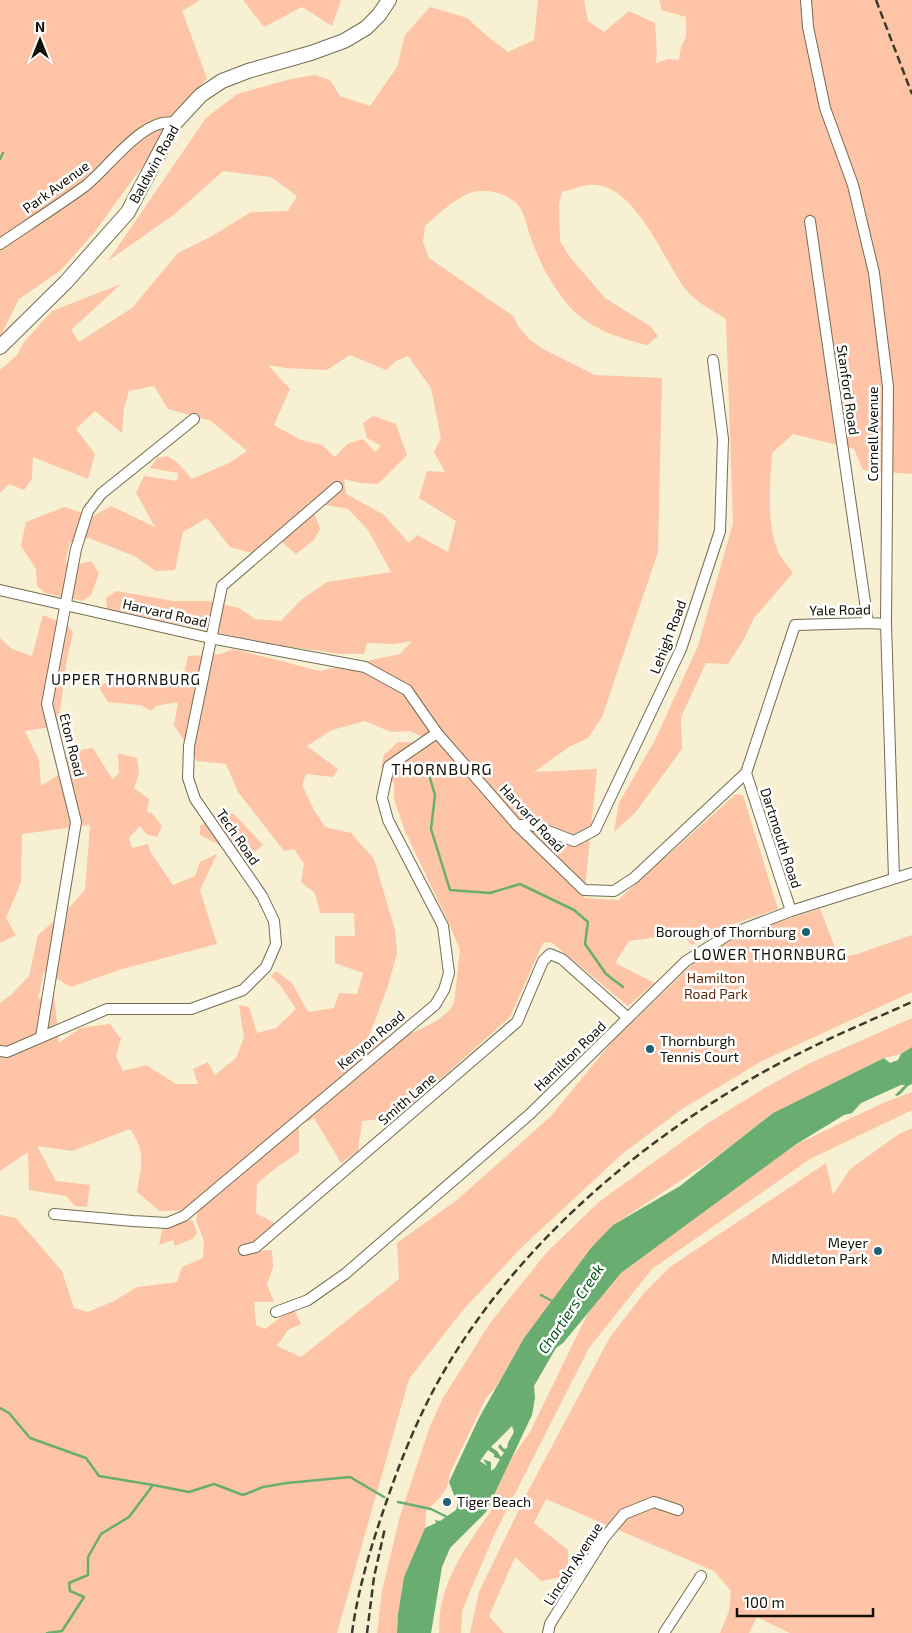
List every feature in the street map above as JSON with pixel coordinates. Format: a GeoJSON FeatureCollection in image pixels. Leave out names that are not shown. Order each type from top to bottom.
{"type":"FeatureCollection","features":[{"type":"Feature","properties":{"kind":"street","name":"Baldwin Road"},"geometry":{"type":"LineString","coordinates":[[0,347],[66,282],[128,212],[175,123],[200,95],[222,81],[248,71],[311,53],[344,41],[366,28],[379,15],[389,0]]}},
{"type":"Feature","properties":{"kind":"street","name":"Cornell Avenue"},"geometry":{"type":"LineString","coordinates":[[806,0],[808,27],[825,108],[853,185],[874,273],[888,387],[886,624],[894,878]]}},
{"type":"Feature","properties":{"kind":"street","name":"Park Avenue"},"geometry":{"type":"LineString","coordinates":[[0,244],[85,186],[134,139],[160,122],[175,123]]}},
{"type":"Feature","properties":{"kind":"street","name":"Stanford Road"},"geometry":{"type":"LineString","coordinates":[[810,221],[868,623]]}},
{"type":"Feature","properties":{"kind":"street","name":"Lehigh Road"},"geometry":{"type":"LineString","coordinates":[[517,825],[532,825],[574,841],[595,830],[681,649],[720,531],[723,438],[712,360]]}},
{"type":"Feature","properties":{"kind":"street","name":"Eton Road"},"geometry":{"type":"LineString","coordinates":[[41,1037],[76,822],[47,704],[76,550],[88,511],[100,494],[194,419]]}},
{"type":"Feature","properties":{"kind":"street","name":"Tech Road"},"geometry":{"type":"LineString","coordinates":[[0,1051],[7,1052],[107,1009],[191,1008],[243,990],[266,967],[276,944],[274,921],[262,896],[195,799],[188,778],[189,746],[222,586],[337,487]]}},
{"type":"Feature","properties":{"kind":"street","name":"Harvard Road"},"geometry":{"type":"LineString","coordinates":[[0,590],[210,638],[365,667],[407,690],[437,733],[517,825],[584,890],[614,891],[634,878],[746,772],[795,625]]}},
{"type":"Feature","properties":{"kind":"street","name":"Yale Road"},"geometry":{"type":"LineString","coordinates":[[795,625],[886,624]]}},
{"type":"Feature","properties":{"kind":"street","name":"Kenyon Road"},"geometry":{"type":"LineString","coordinates":[[54,1214],[167,1222],[184,1216],[435,1005],[444,990],[449,973],[443,926],[388,820],[382,798],[389,766],[437,733]]}},
{"type":"Feature","properties":{"kind":"street","name":"Dartmouth Road"},"geometry":{"type":"LineString","coordinates":[[746,772],[790,912]]}},
{"type":"Feature","properties":{"kind":"street","name":"Hamilton Road"},"geometry":{"type":"LineString","coordinates":[[276,1312],[308,1300],[345,1274],[530,1114],[686,961],[728,934],[912,873]]}},
{"type":"Feature","properties":{"kind":"street","name":"Smith Lane"},"geometry":{"type":"LineString","coordinates":[[244,1250],[256,1246],[517,1022],[545,957],[550,954],[562,959],[628,1018]]}},
{"type":"Feature","properties":{"kind":"street","name":"Lincoln Avenue"},"geometry":{"type":"LineString","coordinates":[[548,1633],[550,1624],[604,1538],[624,1514],[654,1502],[678,1510]]}},
{"type":"Feature","properties":{"kind":"street"},"geometry":{"type":"LineString","coordinates":[[664,1633],[701,1576]]}},
{"type":"Feature","properties":{"kind":"green space"},"geometry":{"type":"Polygon","coordinates":[[[0,0],[200,0],[182,11],[207,78],[93,234],[60,271],[19,299],[0,337],[0,0]]]}},
{"type":"Feature","properties":{"kind":"green space"},"geometry":{"type":"Polygon","coordinates":[[[243,0],[341,0],[332,26],[302,7],[264,27],[243,0]]]}},
{"type":"Feature","properties":{"kind":"green space","name":"Hamilton Road Park"},"geometry":{"type":"Polygon","coordinates":[[[538,0],[584,0],[588,21],[604,32],[629,11],[655,23],[656,63],[668,59],[679,60],[681,47],[686,37],[686,17],[662,10],[659,0],[912,0],[912,474],[863,470],[854,449],[793,434],[772,453],[770,498],[772,532],[782,559],[793,573],[754,618],[744,639],[728,664],[706,663],[681,717],[682,749],[635,813],[614,832],[619,803],[655,740],[698,646],[733,523],[726,319],[687,291],[632,206],[618,194],[604,186],[588,185],[562,192],[559,204],[560,241],[569,256],[605,298],[650,326],[658,336],[647,345],[606,332],[578,315],[570,307],[552,283],[542,265],[521,209],[510,198],[490,191],[476,191],[452,203],[425,226],[423,242],[429,258],[513,316],[529,339],[543,349],[595,375],[662,378],[658,552],[602,717],[588,738],[569,747],[534,772],[597,769],[584,898],[618,900],[736,794],[743,795],[778,909],[722,928],[692,945],[681,934],[629,941],[615,963],[655,983],[628,1006],[551,942],[543,943],[510,1017],[398,1117],[362,1121],[358,1151],[341,1163],[314,1118],[299,1126],[299,1152],[257,1184],[256,1213],[276,1224],[261,1235],[251,1251],[272,1250],[273,1267],[267,1284],[274,1302],[254,1302],[256,1325],[265,1329],[293,1308],[301,1324],[288,1330],[277,1346],[301,1357],[399,1279],[397,1243],[457,1200],[550,1117],[611,1043],[699,958],[739,936],[820,909],[839,958],[857,954],[912,935],[912,992],[762,1061],[682,1109],[622,1154],[523,1246],[463,1310],[409,1379],[337,1633],[0,1633],[0,1215],[16,1218],[62,1271],[74,1308],[88,1312],[114,1301],[137,1287],[177,1282],[182,1267],[203,1258],[204,1241],[196,1220],[198,1210],[160,1211],[137,1192],[141,1152],[130,1129],[72,1151],[37,1146],[56,1181],[90,1185],[87,1207],[75,1206],[66,1196],[29,1190],[28,1152],[0,1171],[0,1003],[11,995],[29,976],[38,935],[67,910],[85,890],[90,825],[22,834],[21,882],[6,918],[16,935],[0,943],[0,638],[12,649],[32,656],[43,615],[67,625],[73,632],[67,659],[58,726],[25,731],[39,760],[41,786],[60,774],[69,752],[93,748],[112,779],[119,773],[118,753],[137,758],[139,773],[134,788],[149,799],[147,812],[152,813],[162,826],[157,837],[146,834],[140,826],[129,838],[132,848],[148,844],[151,853],[173,885],[195,876],[200,862],[217,854],[200,890],[217,944],[122,969],[71,987],[44,971],[38,999],[54,993],[59,1043],[80,1028],[110,1024],[121,1039],[116,1056],[123,1071],[146,1065],[176,1084],[198,1084],[193,1069],[208,1062],[215,1075],[236,1058],[244,1038],[239,1005],[249,1007],[257,1033],[276,1028],[296,1009],[280,985],[271,976],[276,971],[292,983],[308,1012],[334,1008],[339,993],[357,994],[363,973],[335,963],[335,936],[355,936],[354,913],[320,913],[315,893],[301,882],[304,864],[294,849],[284,851],[238,792],[226,764],[197,761],[174,725],[178,702],[156,706],[152,711],[140,705],[108,702],[98,686],[118,678],[149,686],[182,682],[188,656],[221,654],[233,649],[320,671],[400,654],[412,641],[395,644],[367,643],[364,654],[340,654],[270,644],[107,609],[106,598],[116,591],[174,601],[208,601],[239,608],[255,619],[281,621],[301,600],[327,582],[391,572],[368,530],[348,509],[309,502],[304,509],[314,512],[320,529],[314,540],[296,554],[274,535],[252,553],[230,547],[207,518],[183,532],[175,570],[156,571],[134,556],[89,538],[70,543],[65,563],[77,565],[91,561],[99,573],[91,595],[83,601],[45,593],[37,586],[36,569],[21,546],[26,522],[64,507],[93,516],[111,506],[155,527],[136,493],[144,476],[177,481],[178,473],[150,468],[157,458],[167,456],[178,463],[192,479],[229,463],[247,451],[211,421],[168,409],[154,386],[129,391],[124,409],[122,433],[95,411],[76,429],[95,454],[88,479],[33,457],[32,479],[24,490],[9,484],[0,493],[0,370],[17,355],[24,342],[52,311],[121,284],[71,330],[79,342],[132,308],[178,253],[212,236],[251,212],[288,211],[297,196],[271,177],[223,171],[175,214],[108,261],[206,118],[237,94],[291,79],[315,75],[330,80],[340,96],[370,106],[397,67],[405,35],[430,7],[467,18],[508,52],[534,40],[538,0]],[[350,355],[327,370],[268,365],[290,389],[274,425],[301,440],[322,445],[335,457],[347,444],[363,439],[375,452],[381,446],[367,438],[363,423],[373,416],[396,424],[407,455],[378,484],[360,483],[344,479],[346,494],[384,515],[409,543],[417,535],[448,552],[456,521],[419,498],[427,471],[445,472],[434,452],[441,438],[431,388],[408,356],[396,361],[386,370],[350,355]],[[365,721],[332,730],[307,746],[338,769],[333,777],[306,774],[302,785],[325,827],[351,833],[374,859],[395,930],[397,953],[388,986],[368,1039],[378,1040],[416,1031],[428,1026],[448,1011],[454,1003],[460,950],[405,831],[394,799],[394,783],[381,767],[384,755],[398,742],[435,743],[410,731],[391,732],[365,721]]]}},
{"type":"Feature","properties":{"kind":"green space"},"geometry":{"type":"Polygon","coordinates":[[[216,814],[234,814],[263,845],[252,854],[239,855],[200,835],[200,826],[216,814]]]}},
{"type":"Feature","properties":{"kind":"green space"},"geometry":{"type":"Polygon","coordinates":[[[912,1018],[912,1047],[901,1054],[884,1058],[773,1113],[715,1158],[613,1225],[524,1338],[496,1387],[486,1398],[449,1475],[445,1490],[426,1510],[425,1528],[404,1577],[397,1633],[377,1633],[382,1591],[400,1516],[430,1426],[443,1398],[490,1323],[547,1252],[600,1201],[708,1123],[810,1063],[912,1018]]]}},
{"type":"Feature","properties":{"kind":"green space"},"geometry":{"type":"Polygon","coordinates":[[[912,1092],[912,1110],[810,1159],[652,1269],[589,1348],[494,1535],[462,1611],[461,1633],[439,1633],[442,1602],[456,1564],[494,1507],[492,1500],[513,1456],[530,1432],[589,1311],[621,1273],[795,1145],[883,1103],[912,1092]]]}},
{"type":"Feature","properties":{"kind":"green space"},"geometry":{"type":"Polygon","coordinates":[[[912,1128],[912,1633],[790,1633],[757,1617],[749,1633],[720,1633],[729,1611],[731,1591],[714,1571],[546,1499],[534,1523],[568,1550],[568,1576],[541,1581],[515,1557],[489,1616],[504,1633],[470,1633],[479,1592],[526,1495],[610,1337],[645,1292],[670,1267],[826,1163],[833,1195],[850,1169],[899,1134],[912,1128]]]}},
{"type":"Feature","properties":{"kind":"green space"},"geometry":{"type":"Polygon","coordinates":[[[192,1220],[197,1232],[194,1238],[175,1246],[173,1240],[159,1245],[163,1226],[192,1220]]]}},
{"type":"Feature","properties":{"kind":"water","name":"Chartiers Creek"},"geometry":{"type":"Polygon","coordinates":[[[912,1047],[912,1084],[899,1095],[895,1095],[905,1085],[901,1085],[861,1103],[852,1113],[844,1115],[795,1145],[621,1273],[563,1343],[556,1348],[534,1386],[535,1398],[532,1415],[486,1512],[450,1548],[442,1567],[431,1633],[397,1633],[404,1577],[425,1528],[436,1523],[435,1520],[440,1521],[456,1510],[459,1499],[454,1495],[449,1482],[479,1418],[524,1338],[591,1248],[613,1225],[680,1186],[773,1113],[884,1058],[890,1063],[898,1060],[901,1054],[912,1047]],[[512,1426],[491,1447],[501,1457],[504,1453],[498,1447],[500,1444],[504,1449],[507,1448],[514,1432],[512,1426]],[[488,1450],[480,1461],[487,1466],[483,1459],[491,1462],[491,1471],[500,1459],[494,1457],[494,1454],[488,1450]]]}},
{"type":"Feature","properties":{"kind":"waterway"},"geometry":{"type":"LineString","coordinates":[[0,159],[3,153]]}},
{"type":"Feature","properties":{"kind":"waterway"},"geometry":{"type":"LineString","coordinates":[[429,775],[435,795],[431,829],[450,890],[490,893],[520,884],[574,910],[588,922],[585,944],[606,974],[623,987]]}},
{"type":"Feature","properties":{"kind":"waterway"},"geometry":{"type":"LineString","coordinates":[[541,1295],[552,1301]]}},
{"type":"Feature","properties":{"kind":"waterway"},"geometry":{"type":"LineString","coordinates":[[0,1408],[9,1413],[30,1438],[86,1458],[99,1476],[153,1485]]}},
{"type":"Feature","properties":{"kind":"waterway"},"geometry":{"type":"LineString","coordinates":[[47,1633],[62,1631],[84,1597],[70,1591],[69,1583],[88,1575],[88,1557],[101,1534],[129,1517],[153,1485],[189,1492],[214,1484],[243,1495],[263,1487],[350,1477],[384,1497]]}},
{"type":"Feature","properties":{"kind":"waterway"},"geometry":{"type":"LineString","coordinates":[[398,1502],[431,1509],[447,1517]]}},
{"type":"Feature","properties":{"kind":"railway"},"geometry":{"type":"LineString","coordinates":[[876,0],[912,94]]}},
{"type":"Feature","properties":{"kind":"railway"},"geometry":{"type":"LineString","coordinates":[[352,1633],[362,1582],[376,1533],[397,1472],[420,1416],[463,1341],[496,1296],[532,1253],[614,1175],[658,1140],[704,1108],[790,1058],[912,1002]]}},
{"type":"Feature","properties":{"kind":"railway"},"geometry":{"type":"LineString","coordinates":[[367,1633],[374,1577],[385,1528]]}},
{"type":"Feature","properties":{"kind":"place","name":"Borough of Thornburg"},"geometry":{"type":"Point","coordinates":[806,932]}},
{"type":"Feature","properties":{"kind":"place","name":"Thornburgh Tennis Court"},"geometry":{"type":"Point","coordinates":[650,1049]}},
{"type":"Feature","properties":{"kind":"place","name":"Meyer Middleton Park"},"geometry":{"type":"Point","coordinates":[878,1251]}},
{"type":"Feature","properties":{"kind":"place","name":"Tiger Beach"},"geometry":{"type":"Point","coordinates":[447,1502]}},
{"type":"Feature","properties":{"kind":"district","name":"UPPER THORNBURG"},"geometry":{"type":"Point","coordinates":[126,680]}},
{"type":"Feature","properties":{"kind":"district","name":"THORNBURG"},"geometry":{"type":"Point","coordinates":[442,769]}},
{"type":"Feature","properties":{"kind":"district","name":"LOWER THORNBURG"},"geometry":{"type":"Point","coordinates":[770,955]}}]}
